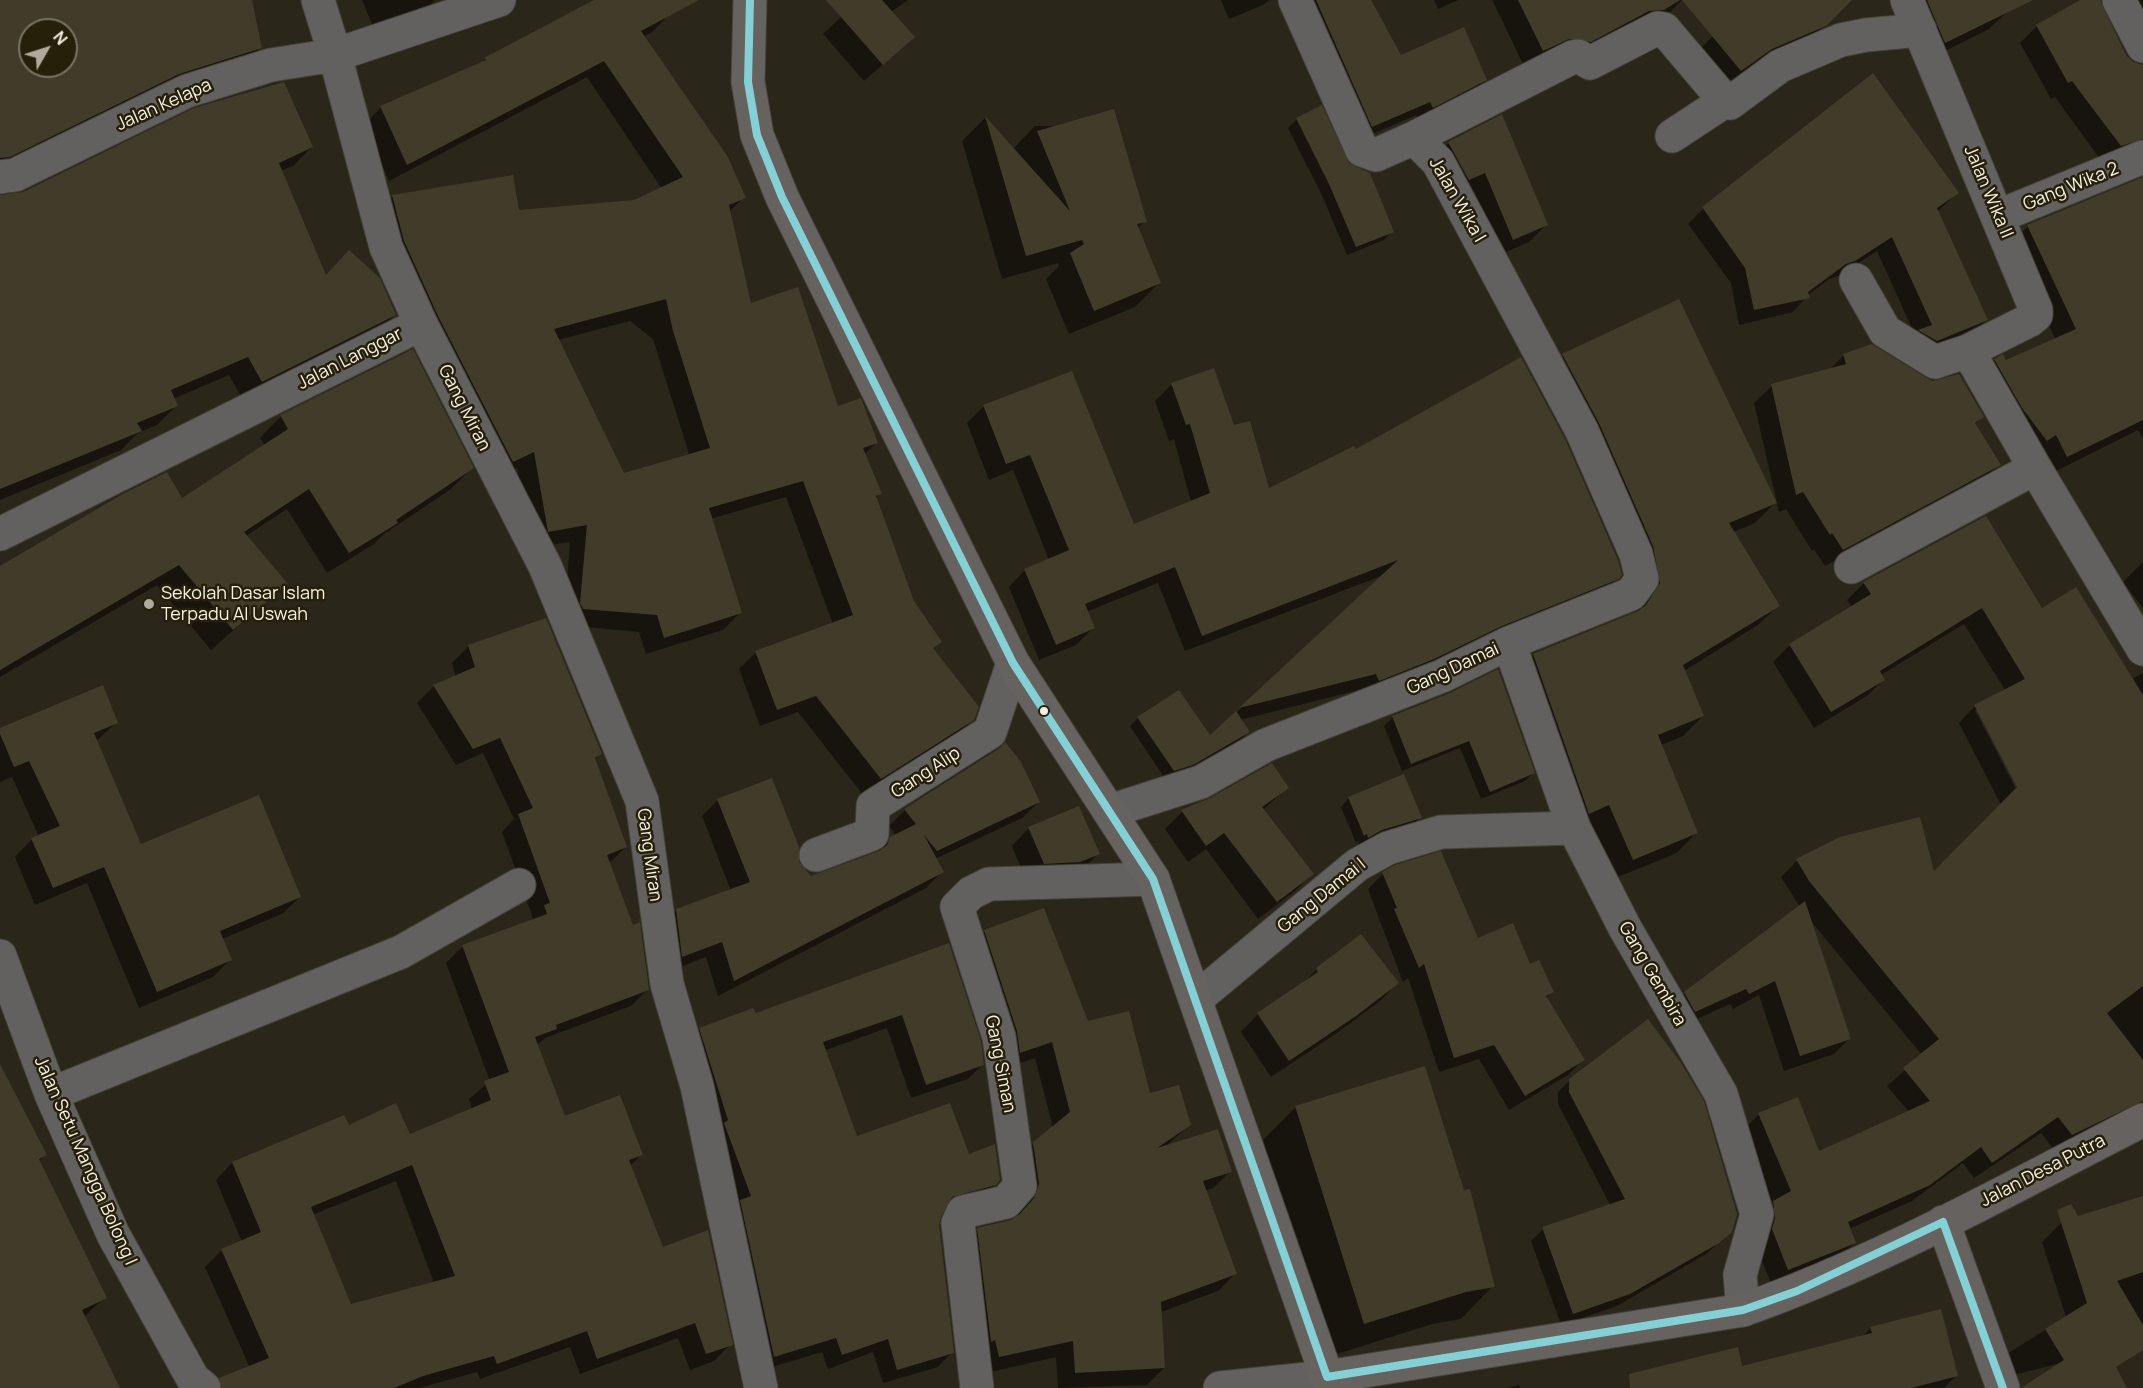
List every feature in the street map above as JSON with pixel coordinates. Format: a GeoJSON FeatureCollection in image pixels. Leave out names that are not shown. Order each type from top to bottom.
{"type":"FeatureCollection","features":[{"type":"Feature","properties":{"kind":"street","name":"Jalan Langgar"},"geometry":{"type":"LineString","coordinates":[[0,534],[421,324],[386,247],[318,0]]}},
{"type":"Feature","properties":{"kind":"street"},"geometry":{"type":"LineString","coordinates":[[335,55],[499,0]]}},
{"type":"Feature","properties":{"kind":"street"},"geometry":{"type":"LineString","coordinates":[[750,0],[748,82],[757,135],[782,197],[1014,663],[1154,879],[1327,1377],[1220,1388]]}},
{"type":"Feature","properties":{"kind":"street"},"geometry":{"type":"LineString","coordinates":[[1295,0],[1362,150],[1376,155],[1573,57],[1578,56],[1586,63],[1590,63],[1658,28],[1664,29],[1725,101]]}},
{"type":"Feature","properties":{"kind":"street","name":"Jalan Wika II"},"geometry":{"type":"LineString","coordinates":[[1907,0],[1999,216],[2036,315],[1968,351]]}},
{"type":"Feature","properties":{"kind":"street"},"geometry":{"type":"LineString","coordinates":[[2119,0],[2143,46]]}},
{"type":"Feature","properties":{"kind":"street"},"geometry":{"type":"LineString","coordinates":[[1672,136],[1725,101],[1735,101],[1780,66],[1841,40],[1920,30]]}},
{"type":"Feature","properties":{"kind":"street","name":"Jalan Kelapa"},"geometry":{"type":"LineString","coordinates":[[0,177],[15,175],[187,91],[271,65],[335,55]]}},
{"type":"Feature","properties":{"kind":"street","name":"Jalan Wika I"},"geometry":{"type":"LineString","coordinates":[[1414,138],[1438,162],[1582,431]]}},
{"type":"Feature","properties":{"kind":"street","name":"Gang Wika 2"},"geometry":{"type":"LineString","coordinates":[[1999,216],[2143,158]]}},
{"type":"Feature","properties":{"kind":"street"},"geometry":{"type":"LineString","coordinates":[[1856,280],[1885,331],[1935,362],[1968,351],[2143,649]]}},
{"type":"Feature","properties":{"kind":"street","name":"Gang Miran"},"geometry":{"type":"LineString","coordinates":[[421,324],[545,566],[642,801],[667,984],[697,1086],[715,1182],[761,1388]]}},
{"type":"Feature","properties":{"kind":"street","name":"Gang Damai"},"geometry":{"type":"LineString","coordinates":[[1110,811],[1201,782],[1266,745],[1442,676],[1509,643],[1631,594],[1642,579],[1636,554],[1582,431]]}},
{"type":"Feature","properties":{"kind":"street"},"geometry":{"type":"LineString","coordinates":[[1851,567],[2035,468]]}},
{"type":"Feature","properties":{"kind":"street","name":"Gang Gembira"},"geometry":{"type":"LineString","coordinates":[[1509,643],[1574,828],[1625,928],[1721,1094],[1757,1214],[1740,1275],[1743,1310]]}},
{"type":"Feature","properties":{"kind":"street","name":"Gang Alip"},"geometry":{"type":"LineString","coordinates":[[816,855],[872,834],[873,806],[990,732],[1014,663]]}},
{"type":"Feature","properties":{"kind":"street","name":"Gang Damai I"},"geometry":{"type":"LineString","coordinates":[[1196,999],[1357,865],[1388,848],[1441,832],[1574,828]]}},
{"type":"Feature","properties":{"kind":"street","name":"Gang Siman"},"geometry":{"type":"LineString","coordinates":[[977,1388],[958,1223],[963,1212],[1006,1202],[1020,1186],[999,1037],[957,907],[970,893],[989,884],[1154,879]]}},
{"type":"Feature","properties":{"kind":"street"},"geometry":{"type":"LineString","coordinates":[[51,1094],[401,952],[519,885]]}},
{"type":"Feature","properties":{"kind":"street","name":"Jalan Setu Mangga Bolong I"},"geometry":{"type":"LineString","coordinates":[[0,956],[51,1094],[113,1233],[193,1378],[204,1388]]}},
{"type":"Feature","properties":{"kind":"street","name":"Jalan Desa Putra"},"geometry":{"type":"LineString","coordinates":[[1327,1377],[1743,1310],[1797,1291],[1943,1222],[2143,1120]]}},
{"type":"Feature","properties":{"kind":"street"},"geometry":{"type":"LineString","coordinates":[[1943,1222],[2003,1388]]}},
{"type":"Feature","properties":{"kind":"building"},"geometry":{"type":"Polygon","coordinates":[[[0,0],[252,0],[262,48],[179,74],[10,157],[0,158],[0,0]]]}},
{"type":"Feature","properties":{"kind":"building"},"geometry":{"type":"Polygon","coordinates":[[[594,0],[699,0],[641,31],[728,157],[746,198],[729,205],[751,303],[798,287],[838,406],[861,398],[878,443],[863,448],[882,494],[876,496],[914,601],[942,642],[933,648],[979,707],[974,720],[881,779],[816,696],[777,710],[755,651],[853,615],[803,481],[709,508],[742,613],[664,638],[657,615],[583,609],[580,603],[587,525],[548,532],[534,452],[513,462],[438,316],[404,241],[392,195],[513,175],[519,210],[634,200],[683,177],[604,61],[407,165],[380,106],[486,60],[484,58],[594,0]],[[666,299],[554,329],[624,473],[710,448],[673,331],[666,299]]]}},
{"type":"Feature","properties":{"kind":"building"},"geometry":{"type":"Polygon","coordinates":[[[826,0],[882,0],[915,37],[883,65],[826,0]]]}},
{"type":"Feature","properties":{"kind":"building"},"geometry":{"type":"Polygon","coordinates":[[[1316,0],[1371,0],[1401,55],[1464,27],[1487,80],[1433,108],[1430,102],[1372,127],[1316,0]]]}},
{"type":"Feature","properties":{"kind":"building"},"geometry":{"type":"Polygon","coordinates":[[[1518,0],[1680,0],[1664,10],[1649,11],[1591,42],[1569,39],[1543,51],[1518,0]]]}},
{"type":"Feature","properties":{"kind":"building"},"geometry":{"type":"Polygon","coordinates":[[[1682,0],[1852,0],[1826,26],[1772,49],[1741,71],[1682,0]]]}},
{"type":"Feature","properties":{"kind":"building"},"geometry":{"type":"Polygon","coordinates":[[[1927,0],[2033,0],[1945,43],[1927,0]]]}},
{"type":"Feature","properties":{"kind":"building"},"geometry":{"type":"Polygon","coordinates":[[[2080,0],[2100,0],[2126,55],[2133,62],[2143,65],[2143,139],[2121,146],[2072,81],[2068,83],[2036,25],[2080,0]]]}},
{"type":"Feature","properties":{"kind":"building"},"geometry":{"type":"Polygon","coordinates":[[[1873,73],[1959,193],[1937,208],[1988,320],[1937,341],[1918,330],[1932,325],[1892,237],[1855,261],[1846,264],[1808,292],[1810,298],[1754,310],[1745,268],[1702,207],[1873,73]]]}},
{"type":"Feature","properties":{"kind":"building"},"geometry":{"type":"Polygon","coordinates":[[[284,82],[313,147],[279,163],[326,275],[349,250],[380,278],[396,315],[262,382],[248,357],[171,390],[178,406],[137,423],[142,431],[0,489],[0,195],[23,192],[194,108],[284,82]]]}},
{"type":"Feature","properties":{"kind":"building"},"geometry":{"type":"Polygon","coordinates":[[[1322,105],[1349,163],[1370,173],[1394,232],[1356,247],[1329,184],[1296,118],[1322,105]]]}},
{"type":"Feature","properties":{"kind":"building"},"geometry":{"type":"Polygon","coordinates":[[[1114,109],[1147,222],[1137,224],[1161,283],[1094,311],[1070,253],[1084,244],[1082,240],[1026,256],[985,116],[1070,211],[1037,131],[1114,109]]]}},
{"type":"Feature","properties":{"kind":"building"},"geometry":{"type":"Polygon","coordinates":[[[1502,114],[1548,225],[1513,240],[1485,173],[1469,180],[1448,142],[1502,114]]]}},
{"type":"Feature","properties":{"kind":"building"},"geometry":{"type":"Polygon","coordinates":[[[2143,177],[2143,420],[2067,457],[2056,435],[2047,441],[2022,408],[1994,359],[2003,354],[2006,360],[2076,329],[2027,225],[2143,177]]]}},
{"type":"Feature","properties":{"kind":"building"},"geometry":{"type":"Polygon","coordinates":[[[1679,299],[1777,503],[1729,523],[1780,606],[1683,665],[1704,716],[1658,735],[1698,833],[1633,860],[1609,805],[1589,814],[1533,654],[1638,611],[1646,605],[1660,583],[1653,546],[1599,423],[1562,354],[1679,299]]]}},
{"type":"Feature","properties":{"kind":"building"},"geometry":{"type":"Polygon","coordinates":[[[1872,344],[1932,381],[1959,374],[1984,417],[1975,423],[2001,465],[1843,550],[1832,533],[1830,535],[1803,492],[1796,495],[1771,384],[1846,364],[1843,354],[1872,344]]]}},
{"type":"Feature","properties":{"kind":"building"},"geometry":{"type":"Polygon","coordinates":[[[413,349],[474,468],[396,520],[398,523],[349,553],[309,489],[244,532],[288,584],[233,630],[179,565],[0,670],[0,566],[121,495],[167,472],[182,498],[288,429],[280,415],[413,349]]]}},
{"type":"Feature","properties":{"kind":"building"},"geometry":{"type":"Polygon","coordinates":[[[1521,357],[1565,439],[1618,560],[1622,575],[1619,579],[1502,626],[1434,659],[1379,681],[1376,674],[1239,708],[1398,560],[1202,636],[1175,567],[1085,604],[1095,628],[1056,645],[1024,569],[1069,550],[1030,455],[1006,464],[983,405],[1072,371],[1134,524],[1210,493],[1190,424],[1186,425],[1171,383],[1214,368],[1234,425],[1250,421],[1269,488],[1354,446],[1356,449],[1521,357]]]}},
{"type":"Feature","properties":{"kind":"building"},"geometry":{"type":"Polygon","coordinates":[[[1986,516],[2042,608],[2076,587],[2143,695],[2143,986],[2107,1013],[2143,1060],[2143,1101],[2072,1135],[2058,1117],[1992,1163],[1981,1147],[1930,1185],[1848,1222],[1856,1243],[1788,1270],[1772,1229],[1775,1218],[1773,1201],[1791,1191],[1758,1113],[1798,1097],[1819,1151],[1930,1101],[1903,1068],[1939,1039],[1809,881],[1796,859],[1840,837],[1920,817],[1934,871],[2017,787],[1974,705],[2025,679],[1982,608],[1880,671],[1885,680],[1831,712],[1789,644],[1871,594],[1863,582],[1986,516]]]}},
{"type":"Feature","properties":{"kind":"building"},"geometry":{"type":"Polygon","coordinates":[[[546,618],[602,754],[595,758],[627,847],[607,855],[633,925],[640,922],[649,990],[556,1025],[557,1029],[535,1037],[565,1116],[620,1095],[643,1155],[629,1160],[663,1247],[708,1230],[733,1345],[706,1354],[695,1323],[597,1359],[587,1331],[497,1364],[494,1356],[423,1376],[394,1388],[222,1388],[219,1378],[269,1358],[221,1249],[261,1232],[232,1162],[344,1115],[349,1125],[396,1103],[410,1134],[491,1100],[484,1081],[509,1072],[462,945],[547,914],[544,905],[550,903],[518,814],[533,808],[500,738],[473,749],[433,685],[475,667],[468,645],[546,618]],[[412,1165],[311,1207],[351,1304],[455,1276],[412,1165]]]}},
{"type":"Feature","properties":{"kind":"building"},"geometry":{"type":"Polygon","coordinates":[[[1498,669],[1535,773],[1490,792],[1469,741],[1411,764],[1392,716],[1450,693],[1498,669]]]}},
{"type":"Feature","properties":{"kind":"building"},"geometry":{"type":"Polygon","coordinates":[[[103,685],[118,723],[94,733],[141,844],[259,795],[301,897],[220,931],[232,960],[157,992],[104,867],[53,888],[31,838],[60,826],[29,761],[14,767],[0,734],[0,728],[103,685]]]}},
{"type":"Feature","properties":{"kind":"building"},"geometry":{"type":"Polygon","coordinates":[[[1179,690],[1210,735],[1236,711],[1250,732],[1193,765],[1174,771],[1137,717],[1179,690]]]}},
{"type":"Feature","properties":{"kind":"building"},"geometry":{"type":"Polygon","coordinates":[[[1005,742],[1021,762],[1040,802],[937,851],[924,835],[944,872],[734,981],[722,942],[682,957],[676,909],[750,882],[717,799],[772,778],[799,847],[799,862],[811,876],[879,851],[887,845],[890,837],[916,824],[904,809],[1000,748],[1005,742]]]}},
{"type":"Feature","properties":{"kind":"building"},"geometry":{"type":"Polygon","coordinates":[[[1272,763],[1289,788],[1262,807],[1314,874],[1277,902],[1224,833],[1206,846],[1181,810],[1210,798],[1272,763]]]}},
{"type":"Feature","properties":{"kind":"building"},"geometry":{"type":"Polygon","coordinates":[[[1404,774],[1422,818],[1382,830],[1368,838],[1367,834],[1364,836],[1348,797],[1404,774]]]}},
{"type":"Feature","properties":{"kind":"building"},"geometry":{"type":"Polygon","coordinates":[[[1079,806],[1100,854],[1080,862],[1044,864],[1028,827],[1079,806]]]}},
{"type":"Feature","properties":{"kind":"building"},"geometry":{"type":"Polygon","coordinates":[[[1441,851],[1478,938],[1513,923],[1530,964],[1539,960],[1554,992],[1546,996],[1585,1060],[1525,1096],[1494,1045],[1454,1058],[1424,964],[1419,968],[1394,909],[1397,908],[1382,872],[1395,865],[1441,851]]]}},
{"type":"Feature","properties":{"kind":"building"},"geometry":{"type":"Polygon","coordinates":[[[1805,901],[1851,1039],[1800,1056],[1775,981],[1749,994],[1746,989],[1695,1012],[1684,992],[1805,901]]]}},
{"type":"Feature","properties":{"kind":"building"},"geometry":{"type":"Polygon","coordinates":[[[1044,908],[1088,1021],[1129,1011],[1150,1093],[1179,1085],[1191,1125],[1157,1148],[1218,1129],[1232,1172],[1203,1181],[1237,1274],[1161,1302],[1165,1368],[1075,1373],[1073,1341],[999,1357],[995,1340],[991,1342],[977,1228],[1011,1220],[1020,1214],[1034,1198],[1039,1184],[1033,1142],[1070,1112],[1052,1042],[1020,1053],[1017,1031],[984,930],[1044,908]]]}},
{"type":"Feature","properties":{"kind":"building"},"geometry":{"type":"Polygon","coordinates":[[[1361,934],[1399,983],[1356,1016],[1289,1061],[1257,1013],[1318,972],[1316,968],[1361,934]]]}},
{"type":"Feature","properties":{"kind":"building"},"geometry":{"type":"Polygon","coordinates":[[[949,943],[981,1041],[984,1065],[926,1085],[902,1015],[823,1042],[857,1136],[950,1103],[969,1154],[995,1144],[1000,1180],[996,1185],[952,1197],[941,1216],[939,1225],[954,1353],[897,1370],[888,1339],[842,1355],[836,1338],[774,1357],[740,1200],[751,1196],[724,1123],[728,1120],[699,1028],[753,1008],[756,1013],[949,943]]]}},
{"type":"Feature","properties":{"kind":"building"},"geometry":{"type":"Polygon","coordinates":[[[1648,1019],[1681,1063],[1704,1101],[1737,1214],[1732,1232],[1719,1243],[1630,1294],[1573,1314],[1542,1227],[1625,1199],[1569,1092],[1569,1079],[1648,1019]]]}},
{"type":"Feature","properties":{"kind":"building"},"geometry":{"type":"Polygon","coordinates":[[[0,1064],[47,1155],[39,1159],[107,1298],[82,1310],[120,1388],[0,1388],[0,1064]]]}},
{"type":"Feature","properties":{"kind":"building"},"geometry":{"type":"Polygon","coordinates":[[[1425,1066],[1464,1190],[1470,1189],[1495,1287],[1466,1292],[1364,1324],[1295,1106],[1425,1066]]]}},
{"type":"Feature","properties":{"kind":"building"},"geometry":{"type":"Polygon","coordinates":[[[2143,1196],[2143,1272],[2117,1281],[2143,1325],[2143,1350],[2116,1367],[2127,1388],[2021,1388],[2064,1360],[2045,1329],[2087,1303],[2057,1210],[2071,1204],[2078,1216],[2143,1196]]]}},
{"type":"Feature","properties":{"kind":"building"},"geometry":{"type":"Polygon","coordinates":[[[1941,1309],[1958,1376],[1911,1388],[1630,1388],[1629,1374],[1738,1347],[1742,1366],[1872,1333],[1870,1327],[1941,1309]]]}},
{"type":"Feature","properties":{"kind":"transit line"},"geometry":{"type":"LineString","coordinates":[[750,0],[748,82],[757,135],[782,197],[1013,663],[1153,879],[1327,1377],[1743,1310],[1797,1291],[1943,1222],[2003,1388]]}},
{"type":"Feature","properties":{"kind":"place","name":"Sekolah Dasar Islam Terpadu Al Uswah"},"geometry":{"type":"Point","coordinates":[149,604]}}]}
